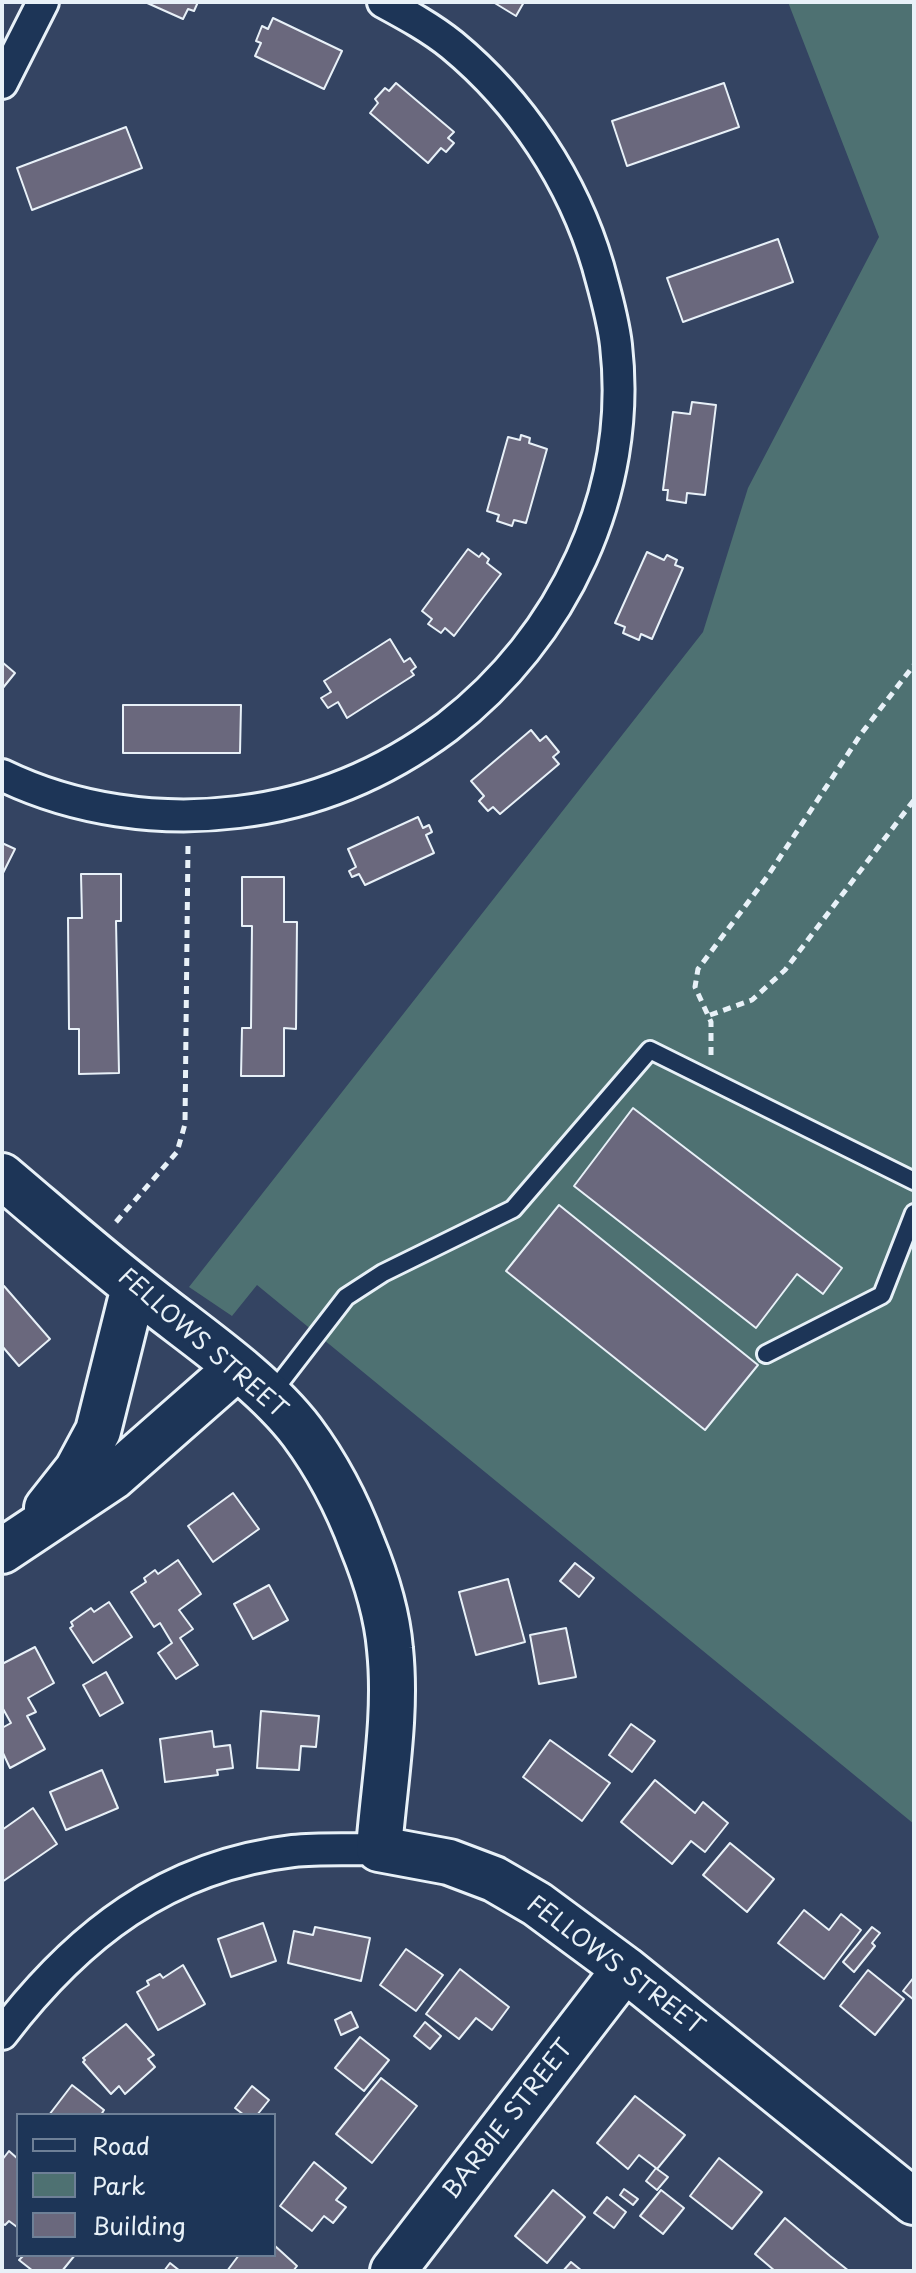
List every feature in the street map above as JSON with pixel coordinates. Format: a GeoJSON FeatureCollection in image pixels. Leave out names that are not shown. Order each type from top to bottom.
{"type":"FeatureCollection","features":[{"type":"Feature","properties":{"kind":"street"},"geometry":{"type":"LineString","coordinates":[[2,83],[43,2]]}},
{"type":"Feature","properties":{"kind":"street"},"geometry":{"type":"LineString","coordinates":[[2,775],[57,797],[101,808],[188,816],[270,808],[320,795],[376,773],[424,744],[473,707],[525,652],[563,594],[596,526],[617,430],[619,386],[611,312],[588,231],[566,183],[514,108],[478,68],[450,44],[418,21],[383,2]]}},
{"type":"Feature","properties":{"kind":"street","name":"FELLOWS STREET"},"geometry":{"type":"LineString","coordinates":[[2,1176],[134,1287],[237,1368],[300,1430],[330,1473],[369,1561],[386,1616],[391,1651],[391,1704],[379,1849],[449,1862],[494,1879],[547,1910],[914,2202]]}},
{"type":"Feature","properties":{"kind":"street"},"geometry":{"type":"LineString","coordinates":[[11,1546],[77,1470],[98,1431],[134,1287]]}},
{"type":"Feature","properties":{"kind":"street"},"geometry":{"type":"LineString","coordinates":[[11,1546],[113,1477],[237,1368]]}},
{"type":"Feature","properties":{"kind":"street"},"geometry":{"type":"LineString","coordinates":[[2,2034],[33,1993],[75,1951],[116,1917],[171,1885],[229,1863],[294,1851],[379,1849]]}},
{"type":"Feature","properties":{"kind":"street","name":"BARBIE STREET"},"geometry":{"type":"LineString","coordinates":[[393,2271],[625,1969]]}},
{"type":"Feature","properties":{"kind":"lane"},"geometry":{"type":"LineString","coordinates":[[269,1398],[346,1297],[383,1273],[513,1209],[650,1050],[914,1181]]}},
{"type":"Feature","properties":{"kind":"lane"},"geometry":{"type":"LineString","coordinates":[[766,1354],[882,1295],[914,1213]]}},
{"type":"Feature","properties":{"kind":"path"},"geometry":{"type":"LineString","coordinates":[[709,1080],[712,1032],[710,1015],[695,987],[698,969],[767,877],[861,734],[914,665]]}},
{"type":"Feature","properties":{"kind":"path"},"geometry":{"type":"LineString","coordinates":[[710,1015],[752,1000],[785,970],[914,800]]}},
{"type":"Feature","properties":{"kind":"path"},"geometry":{"type":"LineString","coordinates":[[134,1201],[177,1152],[185,1124],[188,816]]}},
{"type":"Feature","properties":{"kind":"green space"},"geometry":{"type":"Polygon","coordinates":[[[788,2],[914,2],[914,1824],[257,1285],[232,1316],[189,1287],[703,632],[748,488],[879,237],[788,2]]]}},
{"type":"Feature","properties":{"kind":"building"},"geometry":{"type":"Polygon","coordinates":[[[145,2],[198,2],[194,11],[188,9],[183,19],[145,2]]]}},
{"type":"Feature","properties":{"kind":"building"},"geometry":{"type":"Polygon","coordinates":[[[493,2],[524,2],[516,16],[493,2]]]}},
{"type":"Feature","properties":{"kind":"building"},"geometry":{"type":"Polygon","coordinates":[[[273,18],[342,51],[324,89],[255,56],[261,43],[256,41],[262,26],[268,29],[273,18]]]}},
{"type":"Feature","properties":{"kind":"building"},"geometry":{"type":"Polygon","coordinates":[[[396,83],[454,132],[448,138],[454,143],[446,152],[441,148],[428,163],[370,113],[378,103],[375,99],[385,88],[389,91],[396,83]]]}},
{"type":"Feature","properties":{"kind":"building"},"geometry":{"type":"Polygon","coordinates":[[[724,83],[739,127],[627,166],[612,121],[724,83]]]}},
{"type":"Feature","properties":{"kind":"building"},"geometry":{"type":"Polygon","coordinates":[[[126,127],[142,168],[32,210],[17,168],[126,127]]]}},
{"type":"Feature","properties":{"kind":"building"},"geometry":{"type":"Polygon","coordinates":[[[778,239],[793,282],[683,322],[667,278],[778,239]]]}},
{"type":"Feature","properties":{"kind":"building"},"geometry":{"type":"Polygon","coordinates":[[[692,402],[716,405],[705,495],[687,493],[686,503],[667,500],[668,490],[663,490],[673,412],[690,414],[692,402]]]}},
{"type":"Feature","properties":{"kind":"building"},"geometry":{"type":"Polygon","coordinates":[[[521,435],[530,438],[529,443],[547,449],[526,523],[514,520],[512,526],[497,521],[499,515],[487,511],[508,437],[520,440],[521,435]]]}},
{"type":"Feature","properties":{"kind":"building"},"geometry":{"type":"Polygon","coordinates":[[[468,549],[479,557],[482,553],[489,559],[487,563],[501,574],[454,636],[445,628],[441,633],[428,624],[432,619],[422,611],[468,549]]]}},
{"type":"Feature","properties":{"kind":"building"},"geometry":{"type":"Polygon","coordinates":[[[647,552],[664,560],[667,555],[677,560],[675,565],[683,568],[652,639],[641,634],[639,640],[623,633],[625,627],[615,623],[647,552]]]}},
{"type":"Feature","properties":{"kind":"building"},"geometry":{"type":"Polygon","coordinates":[[[390,639],[404,662],[410,658],[416,667],[411,671],[414,675],[347,718],[338,702],[328,708],[321,698],[331,692],[324,681],[390,639]]]}},
{"type":"Feature","properties":{"kind":"building"},"geometry":{"type":"Polygon","coordinates":[[[2,662],[15,673],[2,689],[2,662]]]}},
{"type":"Feature","properties":{"kind":"building"},"geometry":{"type":"Polygon","coordinates":[[[123,705],[241,705],[240,753],[123,753],[123,705]]]}},
{"type":"Feature","properties":{"kind":"building"},"geometry":{"type":"Polygon","coordinates":[[[531,730],[540,741],[546,736],[559,752],[553,757],[559,764],[500,814],[493,807],[488,811],[479,801],[484,796],[471,781],[531,730]]]}},
{"type":"Feature","properties":{"kind":"building"},"geometry":{"type":"Polygon","coordinates":[[[418,817],[423,828],[429,825],[432,832],[426,835],[434,853],[365,885],[359,874],[352,877],[349,871],[356,867],[348,849],[418,817]]]}},
{"type":"Feature","properties":{"kind":"building"},"geometry":{"type":"Polygon","coordinates":[[[2,843],[15,849],[2,875],[2,843]]]}},
{"type":"Feature","properties":{"kind":"building"},"geometry":{"type":"Polygon","coordinates":[[[81,874],[121,874],[121,921],[116,921],[119,1073],[79,1074],[79,1029],[69,1029],[68,918],[82,918],[81,874]]]}},
{"type":"Feature","properties":{"kind":"building"},"geometry":{"type":"Polygon","coordinates":[[[242,877],[284,877],[284,922],[297,922],[296,1029],[284,1028],[284,1076],[241,1076],[242,1028],[251,1028],[252,926],[242,926],[242,877]]]}},
{"type":"Feature","properties":{"kind":"building"},"geometry":{"type":"Polygon","coordinates":[[[633,1108],[842,1268],[823,1294],[797,1274],[756,1328],[574,1186],[633,1108]]]}},
{"type":"Feature","properties":{"kind":"building"},"geometry":{"type":"Polygon","coordinates":[[[559,1205],[758,1365],[705,1430],[506,1271],[559,1205]]]}},
{"type":"Feature","properties":{"kind":"building"},"geometry":{"type":"Polygon","coordinates":[[[4,1286],[50,1339],[19,1366],[2,1346],[4,1286]]]}},
{"type":"Feature","properties":{"kind":"building"},"geometry":{"type":"Polygon","coordinates":[[[233,1493],[259,1529],[213,1562],[188,1526],[233,1493]]]}},
{"type":"Feature","properties":{"kind":"building"},"geometry":{"type":"Polygon","coordinates":[[[178,1560],[201,1594],[179,1610],[193,1629],[180,1638],[198,1665],[176,1679],[158,1653],[172,1643],[160,1623],[154,1627],[131,1592],[146,1582],[144,1578],[155,1570],[158,1574],[178,1560]]]}},
{"type":"Feature","properties":{"kind":"building"},"geometry":{"type":"Polygon","coordinates":[[[575,1563],[594,1578],[579,1597],[560,1581],[575,1563]]]}},
{"type":"Feature","properties":{"kind":"building"},"geometry":{"type":"Polygon","coordinates":[[[508,1579],[525,1642],[476,1655],[459,1592],[508,1579]]]}},
{"type":"Feature","properties":{"kind":"building"},"geometry":{"type":"Polygon","coordinates":[[[269,1585],[288,1620],[253,1639],[234,1604],[269,1585]]]}},
{"type":"Feature","properties":{"kind":"building"},"geometry":{"type":"Polygon","coordinates":[[[109,1602],[132,1637],[93,1663],[70,1628],[73,1626],[71,1622],[91,1608],[94,1612],[109,1602]]]}},
{"type":"Feature","properties":{"kind":"building"},"geometry":{"type":"Polygon","coordinates":[[[566,1628],[576,1677],[539,1684],[530,1635],[566,1628]]]}},
{"type":"Feature","properties":{"kind":"building"},"geometry":{"type":"Polygon","coordinates":[[[35,1647],[54,1683],[28,1698],[36,1712],[27,1716],[45,1749],[10,1768],[2,1751],[2,1728],[11,1723],[2,1707],[2,1664],[35,1647]]]}},
{"type":"Feature","properties":{"kind":"building"},"geometry":{"type":"Polygon","coordinates":[[[106,1672],[123,1703],[100,1716],[83,1685],[106,1672]]]}},
{"type":"Feature","properties":{"kind":"building"},"geometry":{"type":"Polygon","coordinates":[[[261,1711],[319,1716],[316,1747],[301,1746],[299,1770],[257,1768],[261,1711]]]}},
{"type":"Feature","properties":{"kind":"building"},"geometry":{"type":"Polygon","coordinates":[[[631,1724],[655,1741],[632,1772],[609,1755],[631,1724]]]}},
{"type":"Feature","properties":{"kind":"building"},"geometry":{"type":"Polygon","coordinates":[[[212,1731],[214,1747],[230,1745],[233,1768],[217,1770],[218,1775],[165,1782],[160,1739],[212,1731]]]}},
{"type":"Feature","properties":{"kind":"building"},"geometry":{"type":"Polygon","coordinates":[[[550,1740],[610,1783],[582,1821],[523,1777],[550,1740]]]}},
{"type":"Feature","properties":{"kind":"building"},"geometry":{"type":"Polygon","coordinates":[[[102,1770],[118,1808],[66,1830],[50,1792],[102,1770]]]}},
{"type":"Feature","properties":{"kind":"building"},"geometry":{"type":"Polygon","coordinates":[[[655,1780],[695,1813],[703,1802],[728,1823],[705,1852],[691,1841],[672,1864],[621,1822],[655,1780]]]}},
{"type":"Feature","properties":{"kind":"building"},"geometry":{"type":"Polygon","coordinates":[[[33,1808],[57,1844],[2,1882],[2,1830],[33,1808]]]}},
{"type":"Feature","properties":{"kind":"building"},"geometry":{"type":"Polygon","coordinates":[[[730,1843],[774,1879],[747,1912],[703,1875],[730,1843]]]}},
{"type":"Feature","properties":{"kind":"building"},"geometry":{"type":"Polygon","coordinates":[[[804,1910],[829,1930],[841,1914],[861,1930],[824,1979],[778,1943],[804,1910]]]}},
{"type":"Feature","properties":{"kind":"building"},"geometry":{"type":"Polygon","coordinates":[[[263,1923],[276,1961],[231,1977],[218,1939],[263,1923]]]}},
{"type":"Feature","properties":{"kind":"building"},"geometry":{"type":"Polygon","coordinates":[[[315,1927],[370,1938],[361,1981],[288,1963],[294,1931],[313,1935],[315,1927]]]}},
{"type":"Feature","properties":{"kind":"building"},"geometry":{"type":"Polygon","coordinates":[[[872,1927],[880,1933],[872,1943],[875,1946],[854,1972],[843,1962],[872,1927]]]}},
{"type":"Feature","properties":{"kind":"building"},"geometry":{"type":"Polygon","coordinates":[[[406,1949],[443,1975],[416,2011],[380,1985],[406,1949]]]}},
{"type":"Feature","properties":{"kind":"building"},"geometry":{"type":"Polygon","coordinates":[[[183,1965],[205,2004],[158,2030],[137,1992],[149,1985],[147,1981],[160,1974],[163,1978],[183,1965]]]}},
{"type":"Feature","properties":{"kind":"building"},"geometry":{"type":"Polygon","coordinates":[[[460,1969],[509,2007],[492,2030],[476,2018],[459,2039],[426,2014],[460,1969]]]}},
{"type":"Feature","properties":{"kind":"building"},"geometry":{"type":"Polygon","coordinates":[[[868,1970],[904,1999],[875,2035],[840,2006],[868,1970]]]}},
{"type":"Feature","properties":{"kind":"building"},"geometry":{"type":"Polygon","coordinates":[[[914,1977],[914,2000],[903,1991],[914,1977]]]}},
{"type":"Feature","properties":{"kind":"building"},"geometry":{"type":"Polygon","coordinates":[[[351,2012],[358,2027],[341,2035],[335,2020],[351,2012]]]}},
{"type":"Feature","properties":{"kind":"building"},"geometry":{"type":"Polygon","coordinates":[[[425,2022],[441,2036],[430,2049],[414,2036],[425,2022]]]}},
{"type":"Feature","properties":{"kind":"building"},"geometry":{"type":"Polygon","coordinates":[[[126,2024],[154,2055],[148,2059],[155,2067],[125,2094],[119,2086],[111,2094],[83,2062],[83,2058],[126,2024]]]}},
{"type":"Feature","properties":{"kind":"building"},"geometry":{"type":"Polygon","coordinates":[[[360,2037],[389,2060],[364,2091],[335,2068],[360,2037]]]}},
{"type":"Feature","properties":{"kind":"building"},"geometry":{"type":"Polygon","coordinates":[[[381,2078],[417,2106],[372,2163],[336,2134],[381,2078]]]}},
{"type":"Feature","properties":{"kind":"building"},"geometry":{"type":"Polygon","coordinates":[[[72,2085],[104,2110],[102,2113],[51,2113],[72,2085]]]}},
{"type":"Feature","properties":{"kind":"building"},"geometry":{"type":"Polygon","coordinates":[[[252,2086],[269,2100],[259,2113],[241,2113],[235,2108],[252,2086]]]}},
{"type":"Feature","properties":{"kind":"building"},"geometry":{"type":"Polygon","coordinates":[[[635,2096],[685,2135],[657,2169],[668,2177],[657,2190],[646,2181],[656,2168],[639,2155],[628,2169],[597,2143],[635,2096]]]}},
{"type":"Feature","properties":{"kind":"building"},"geometry":{"type":"Polygon","coordinates":[[[9,2151],[16,2157],[16,2226],[9,2221],[5,2225],[2,2223],[2,2160],[9,2151]]]}},
{"type":"Feature","properties":{"kind":"building"},"geometry":{"type":"Polygon","coordinates":[[[719,2158],[762,2192],[732,2229],[690,2196],[719,2158]]]}},
{"type":"Feature","properties":{"kind":"building"},"geometry":{"type":"Polygon","coordinates":[[[314,2162],[346,2188],[336,2200],[346,2207],[333,2223],[324,2216],[312,2231],[280,2206],[314,2162]]]}},
{"type":"Feature","properties":{"kind":"building"},"geometry":{"type":"Polygon","coordinates":[[[624,2189],[638,2199],[633,2205],[620,2195],[624,2189]]]}},
{"type":"Feature","properties":{"kind":"building"},"geometry":{"type":"Polygon","coordinates":[[[553,2190],[585,2217],[547,2263],[515,2236],[553,2190]]]}},
{"type":"Feature","properties":{"kind":"building"},"geometry":{"type":"Polygon","coordinates":[[[661,2190],[684,2208],[663,2234],[640,2216],[661,2190]]]}},
{"type":"Feature","properties":{"kind":"building"},"geometry":{"type":"Polygon","coordinates":[[[607,2197],[626,2212],[614,2228],[594,2213],[607,2197]]]}},
{"type":"Feature","properties":{"kind":"building"},"geometry":{"type":"Polygon","coordinates":[[[785,2218],[849,2271],[775,2271],[755,2254],[785,2218]]]}},
{"type":"Feature","properties":{"kind":"building"},"geometry":{"type":"Polygon","coordinates":[[[276,2247],[297,2266],[293,2271],[227,2271],[238,2257],[276,2257],[276,2247]]]}},
{"type":"Feature","properties":{"kind":"building"},"geometry":{"type":"Polygon","coordinates":[[[22,2257],[73,2257],[62,2271],[33,2271],[19,2260],[22,2257]]]}},
{"type":"Feature","properties":{"kind":"building"},"geometry":{"type":"Polygon","coordinates":[[[571,2262],[582,2271],[563,2271],[571,2262]]]}},
{"type":"Feature","properties":{"kind":"building"},"geometry":{"type":"Polygon","coordinates":[[[170,2263],[180,2271],[164,2271],[170,2263]]]}}]}
